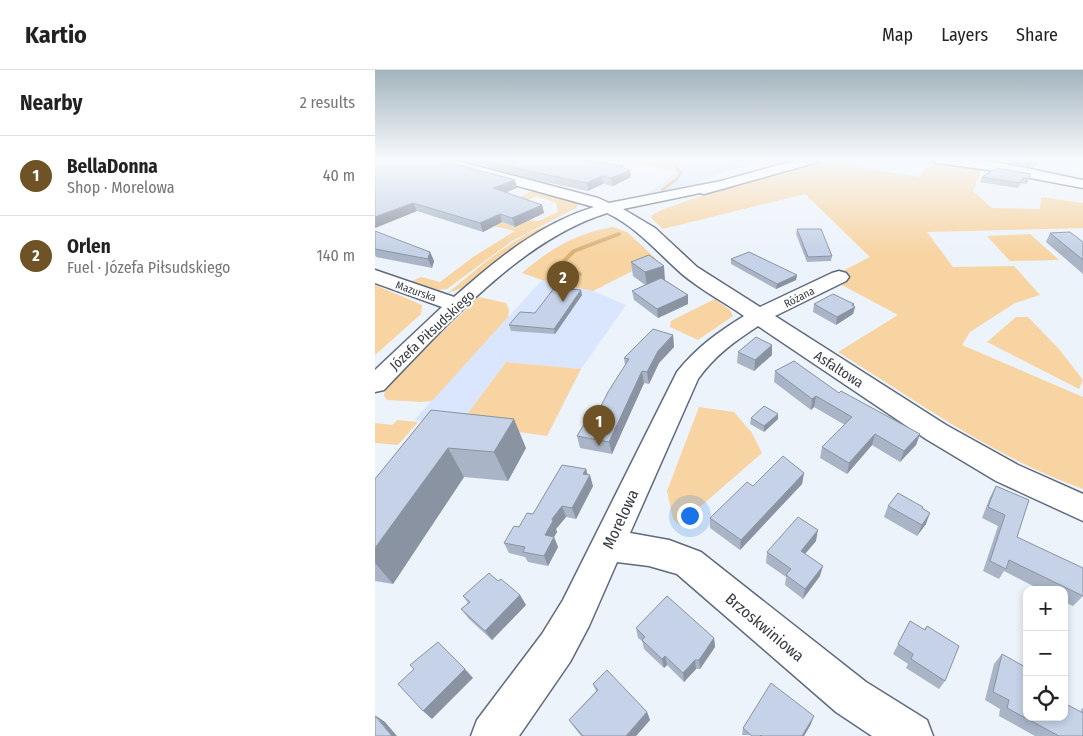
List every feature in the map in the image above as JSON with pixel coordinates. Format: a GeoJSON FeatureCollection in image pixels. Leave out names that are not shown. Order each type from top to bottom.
{"type":"FeatureCollection","features":[{"type":"Feature","properties":{"kind":"street","name":"Asfaltowa"},"geometry":{"type":"LineString","coordinates":[[550,190],[610,208],[626,216],[649,232],[686,268],[969,452],[1025,482],[1083,508]]}},
{"type":"Feature","properties":{"kind":"street","name":"Józefa Piłsudskiego"},"geometry":{"type":"LineString","coordinates":[[375,384],[489,276],[529,250],[556,238],[610,208],[696,190]]}},
{"type":"Feature","properties":{"kind":"street","name":"Józefa Piłsudskiego"},"geometry":{"type":"LineString","coordinates":[[582,223],[626,216],[705,190]]}},
{"type":"Feature","properties":{"kind":"street"},"geometry":{"type":"LineString","coordinates":[[582,223],[589,204],[586,200]]}},
{"type":"Feature","properties":{"kind":"street","name":"Józefa Piłsudskiego"},"geometry":{"type":"LineString","coordinates":[[582,223],[620,224],[649,232]]}},
{"type":"Feature","properties":{"kind":"street","name":"Mazurska"},"geometry":{"type":"LineString","coordinates":[[375,276],[457,305]]}},
{"type":"Feature","properties":{"kind":"street","name":"Różana"},"geometry":{"type":"LineString","coordinates":[[759,317],[839,277]]}},
{"type":"Feature","properties":{"kind":"street","name":"Morelowa"},"geometry":{"type":"LineString","coordinates":[[493,736],[566,631],[608,546],[685,378],[693,366],[713,346],[737,328],[759,317]]}},
{"type":"Feature","properties":{"kind":"street","name":"Brzoskwiniowa"},"geometry":{"type":"LineString","coordinates":[[608,546],[650,550],[689,563],[851,697],[911,736]]}},
{"type":"Feature","properties":{"kind":"shaded area"},"geometry":{"type":"Polygon","coordinates":[[[534,190],[577,203],[578,205],[576,208],[512,241],[447,289],[436,290],[412,281],[421,277],[440,282],[473,257],[515,231],[476,222],[501,222],[515,227],[529,220],[538,221],[558,212],[556,203],[537,196],[526,201],[518,198],[534,190]]]}},
{"type":"Feature","properties":{"kind":"shaded area"},"geometry":{"type":"Polygon","coordinates":[[[652,190],[669,190],[646,194],[652,190]]]}},
{"type":"Feature","properties":{"kind":"shaded area"},"geometry":{"type":"Polygon","coordinates":[[[719,190],[973,190],[992,208],[1040,209],[1041,197],[1083,203],[1083,228],[927,232],[953,267],[1014,266],[1040,295],[1015,303],[970,332],[962,345],[1083,397],[1083,489],[1050,476],[988,445],[927,409],[838,352],[898,315],[829,278],[870,257],[805,194],[663,229],[652,219],[651,216],[661,210],[719,190]]]}},
{"type":"Feature","properties":{"kind":"shaded area"},"geometry":{"type":"Polygon","coordinates":[[[567,219],[465,287],[448,293],[489,259],[518,239],[550,224],[567,219]]]}},
{"type":"Feature","properties":{"kind":"shaded area"},"geometry":{"type":"Polygon","coordinates":[[[613,227],[627,232],[656,259],[593,291],[542,280],[522,273],[553,249],[564,243],[587,233],[613,227]]]}},
{"type":"Feature","properties":{"kind":"shaded area"},"geometry":{"type":"Polygon","coordinates":[[[1030,234],[1059,260],[1010,261],[987,236],[1030,234]]]}},
{"type":"Feature","properties":{"kind":"shaded area"},"geometry":{"type":"Polygon","coordinates":[[[542,280],[593,291],[626,305],[581,369],[506,362],[460,424],[414,420],[542,280]]]}},
{"type":"Feature","properties":{"kind":"shaded area"},"geometry":{"type":"Polygon","coordinates":[[[375,285],[422,305],[421,314],[375,355],[375,285]]]}},
{"type":"Feature","properties":{"kind":"shaded area"},"geometry":{"type":"Polygon","coordinates":[[[479,297],[506,303],[509,310],[508,317],[432,401],[387,400],[384,396],[386,386],[479,297]]]}},
{"type":"Feature","properties":{"kind":"shaded area"},"geometry":{"type":"Polygon","coordinates":[[[715,299],[730,310],[733,316],[698,340],[670,327],[671,321],[715,299]]]}},
{"type":"Feature","properties":{"kind":"shaded area"},"geometry":{"type":"Polygon","coordinates":[[[1016,317],[1028,317],[1059,349],[1083,380],[1079,389],[987,342],[1016,317]]]}},
{"type":"Feature","properties":{"kind":"shaded area"},"geometry":{"type":"Polygon","coordinates":[[[506,362],[581,369],[547,436],[460,424],[506,362]]]}},
{"type":"Feature","properties":{"kind":"shaded area"},"geometry":{"type":"Polygon","coordinates":[[[699,407],[734,412],[752,433],[762,453],[679,525],[673,519],[667,491],[699,407]]]}},
{"type":"Feature","properties":{"kind":"shaded area"},"geometry":{"type":"Polygon","coordinates":[[[398,420],[418,422],[398,445],[375,443],[375,423],[392,425],[398,420]]]}},
{"type":"Feature","properties":{"kind":"building"},"geometry":{"type":"Polygon","coordinates":[[[375,190],[499,190],[542,205],[512,218],[500,214],[480,223],[413,203],[375,217],[375,190]]]}},
{"type":"Feature","properties":{"kind":"building"},"geometry":{"type":"Polygon","coordinates":[[[797,229],[821,229],[832,256],[808,257],[797,229]]]}},
{"type":"Feature","properties":{"kind":"building"},"geometry":{"type":"Polygon","coordinates":[[[375,231],[430,252],[428,259],[375,249],[375,231]]]}},
{"type":"Feature","properties":{"kind":"building"},"geometry":{"type":"Polygon","coordinates":[[[1070,232],[1083,242],[1083,260],[1050,233],[1070,232]]]}},
{"type":"Feature","properties":{"kind":"building"},"geometry":{"type":"Polygon","coordinates":[[[749,252],[797,275],[777,284],[731,259],[749,252]]]}},
{"type":"Feature","properties":{"kind":"building"},"geometry":{"type":"Polygon","coordinates":[[[649,255],[664,266],[645,272],[631,262],[649,255]]]}},
{"type":"Feature","properties":{"kind":"building"},"geometry":{"type":"Polygon","coordinates":[[[661,278],[688,295],[657,309],[632,291],[661,278]]]}},
{"type":"Feature","properties":{"kind":"building"},"geometry":{"type":"Polygon","coordinates":[[[554,288],[581,290],[554,329],[509,325],[520,312],[535,313],[554,288]]]}},
{"type":"Feature","properties":{"kind":"building"},"geometry":{"type":"Polygon","coordinates":[[[833,294],[854,304],[852,305],[855,307],[837,317],[814,304],[833,294]]]}},
{"type":"Feature","properties":{"kind":"building"},"geometry":{"type":"Polygon","coordinates":[[[653,329],[673,335],[658,351],[647,372],[642,371],[609,442],[577,436],[586,421],[593,422],[608,392],[629,359],[624,358],[653,329]]]}},
{"type":"Feature","properties":{"kind":"building"},"geometry":{"type":"Polygon","coordinates":[[[756,337],[772,345],[755,360],[738,352],[756,337]]]}},
{"type":"Feature","properties":{"kind":"building"},"geometry":{"type":"Polygon","coordinates":[[[794,361],[839,393],[841,391],[920,434],[904,451],[875,434],[849,463],[822,447],[852,417],[816,396],[812,399],[775,371],[794,361]]]}},
{"type":"Feature","properties":{"kind":"building"},"geometry":{"type":"Polygon","coordinates":[[[764,406],[778,414],[764,426],[751,418],[764,406]]]}},
{"type":"Feature","properties":{"kind":"building"},"geometry":{"type":"Polygon","coordinates":[[[431,410],[514,419],[494,452],[448,448],[375,548],[375,479],[431,410]]]}},
{"type":"Feature","properties":{"kind":"building"},"geometry":{"type":"Polygon","coordinates":[[[783,456],[804,473],[741,540],[710,518],[747,482],[753,486],[783,456]]]}},
{"type":"Feature","properties":{"kind":"building"},"geometry":{"type":"Polygon","coordinates":[[[562,465],[586,469],[583,474],[590,475],[572,508],[562,506],[552,519],[553,521],[545,535],[554,537],[544,556],[523,552],[525,547],[504,543],[514,526],[519,527],[527,513],[533,514],[562,465]]]}},
{"type":"Feature","properties":{"kind":"building"},"geometry":{"type":"Polygon","coordinates":[[[996,486],[1029,500],[1017,537],[1083,568],[1083,596],[1068,589],[1068,586],[1062,586],[1009,560],[1006,569],[990,561],[1005,515],[988,507],[996,486]]]}},
{"type":"Feature","properties":{"kind":"building"},"geometry":{"type":"Polygon","coordinates":[[[898,493],[930,513],[922,525],[888,506],[898,493]]]}},
{"type":"Feature","properties":{"kind":"building"},"geometry":{"type":"Polygon","coordinates":[[[798,517],[818,530],[801,551],[823,566],[805,589],[786,575],[791,569],[767,552],[798,517]]]}},
{"type":"Feature","properties":{"kind":"building"},"geometry":{"type":"Polygon","coordinates":[[[489,573],[498,581],[501,579],[520,595],[485,631],[461,609],[470,602],[463,596],[489,573]]]}},
{"type":"Feature","properties":{"kind":"building"},"geometry":{"type":"Polygon","coordinates":[[[667,596],[714,638],[699,660],[695,660],[683,673],[665,656],[662,659],[642,640],[645,637],[636,628],[667,596]]]}},
{"type":"Feature","properties":{"kind":"building"},"geometry":{"type":"Polygon","coordinates":[[[910,621],[925,630],[927,626],[959,646],[945,681],[911,659],[913,654],[898,644],[910,621]]]}},
{"type":"Feature","properties":{"kind":"building"},"geometry":{"type":"Polygon","coordinates":[[[438,642],[465,669],[423,711],[398,684],[414,669],[410,665],[438,642]]]}},
{"type":"Feature","properties":{"kind":"building"},"geometry":{"type":"Polygon","coordinates":[[[1002,654],[1023,666],[1023,717],[1007,708],[1009,700],[993,692],[1002,654]]]}},
{"type":"Feature","properties":{"kind":"building"},"geometry":{"type":"Polygon","coordinates":[[[607,670],[647,712],[626,736],[583,736],[569,720],[598,690],[593,684],[607,670]]]}},
{"type":"Feature","properties":{"kind":"building"},"geometry":{"type":"Polygon","coordinates":[[[771,683],[814,716],[802,736],[752,736],[743,728],[771,683]]]}},
{"type":"Feature","properties":{"kind":"building"},"geometry":{"type":"Polygon","coordinates":[[[1068,705],[1083,713],[1083,736],[1059,736],[1031,721],[1068,721],[1068,705]]]}},
{"type":"Feature","properties":{"kind":"building"},"geometry":{"type":"Polygon","coordinates":[[[375,716],[392,736],[375,736],[375,716]]]}},
{"type":"Feature","properties":{"kind":"waterway"},"geometry":{"type":"LineString","coordinates":[[580,274],[558,267],[574,251],[619,234]]}},
{"type":"Feature","properties":{"kind":"place","name":"Orlen"},"geometry":{"type":"Point","coordinates":[563,302]}},
{"type":"Feature","properties":{"kind":"place","name":"BellaDonna"},"geometry":{"type":"Point","coordinates":[599,446]}}]}
